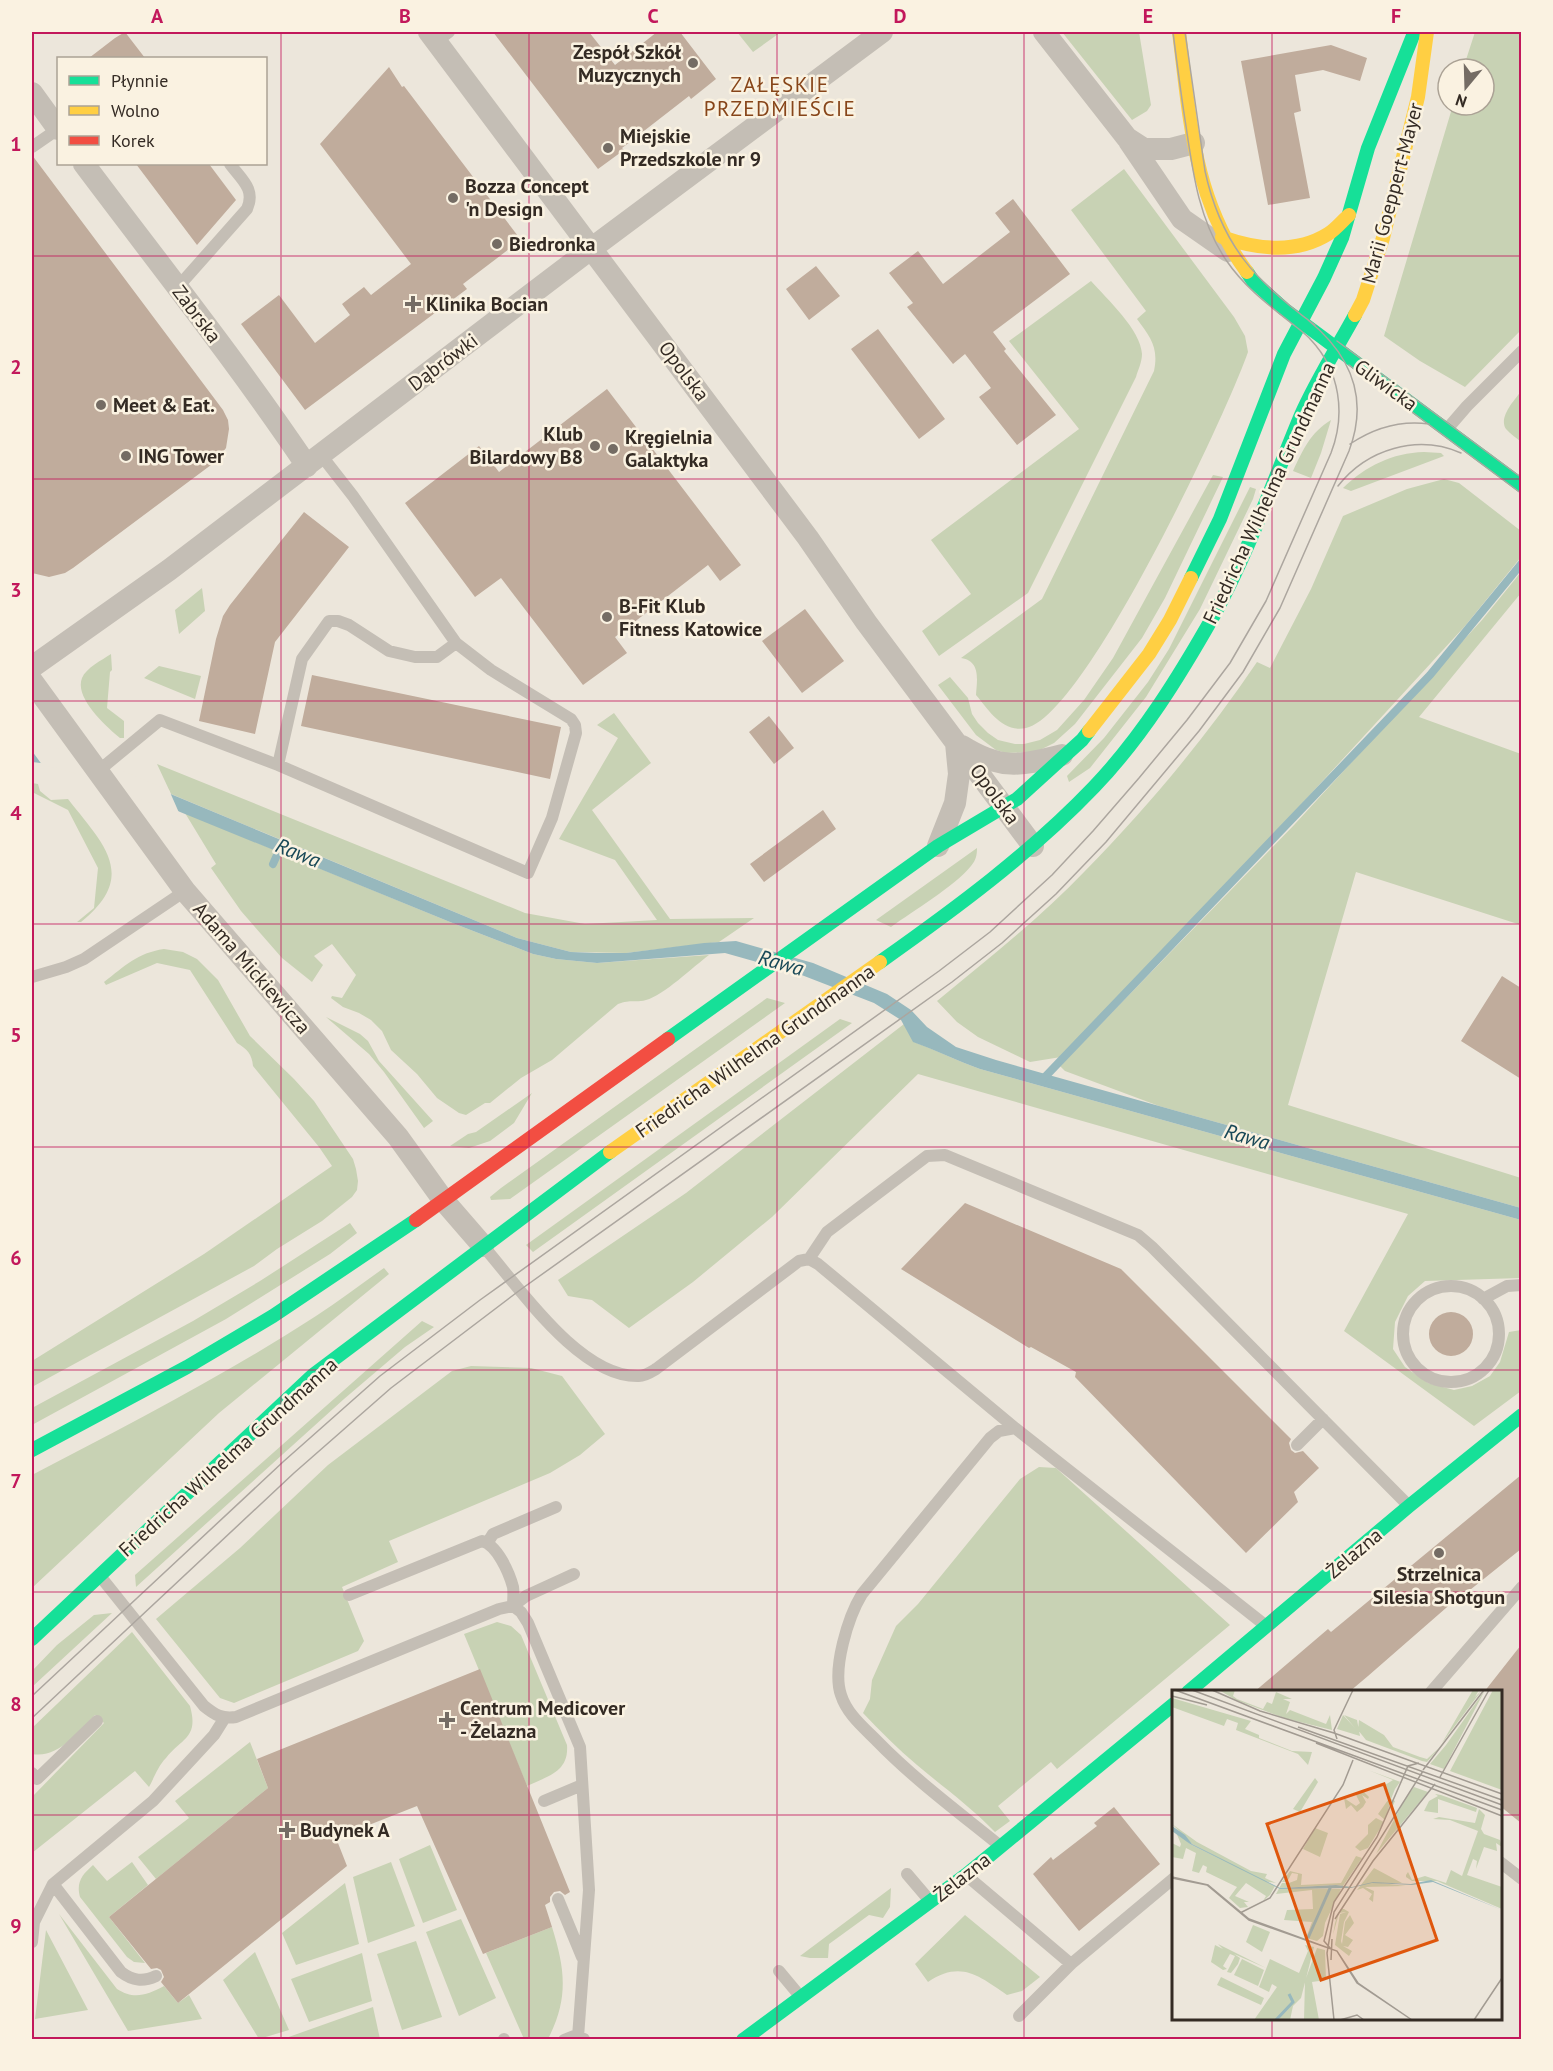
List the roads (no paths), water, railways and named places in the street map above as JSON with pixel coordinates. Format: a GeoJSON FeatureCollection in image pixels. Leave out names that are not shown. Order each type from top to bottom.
{"type":"FeatureCollection","features":[{"type":"Feature","properties":{"kind":"main road","name":"Gliwicka"},"geometry":{"type":"LineString","coordinates":[[1179,32],[1194,143],[1200,176],[1211,214],[1227,245],[1258,287],[1521,486]]}},
{"type":"Feature","properties":{"kind":"main road","name":"Marii Goeppert-Mayer"},"geometry":{"type":"LineString","coordinates":[[1300,321],[1334,259],[1368,148],[1415,32]]}},
{"type":"Feature","properties":{"kind":"main road","name":"Marii Goeppert-Mayer"},"geometry":{"type":"LineString","coordinates":[[1337,349],[1363,300],[1383,238],[1418,97],[1427,32]]}},
{"type":"Feature","properties":{"kind":"main road","name":"Gliwicka"},"geometry":{"type":"LineString","coordinates":[[1227,245],[1295,247],[1306,245],[1328,234],[1349,214]]}},
{"type":"Feature","properties":{"kind":"main road","name":"Friedricha Wilhelma Grundmanna"},"geometry":{"type":"LineString","coordinates":[[32,1450],[188,1367],[273,1316],[444,1201],[938,846],[1017,799],[1068,753],[1103,715],[1133,677],[1170,620],[1232,493],[1284,354],[1300,321]]}},
{"type":"Feature","properties":{"kind":"main road","name":"Friedricha Wilhelma Grundmanna"},"geometry":{"type":"LineString","coordinates":[[32,1639],[313,1375],[567,1183],[912,939],[1033,846],[1090,792],[1160,704],[1214,615],[1251,541],[1295,428],[1337,349]]}},
{"type":"Feature","properties":{"kind":"main road","name":"Żelazna"},"geometry":{"type":"LineString","coordinates":[[1190,1690],[1521,1415]]}},
{"type":"Feature","properties":{"kind":"main road","name":"Żelazna"},"geometry":{"type":"LineString","coordinates":[[743,2040],[966,1875],[1172,1705]]}},
{"type":"Feature","properties":{"kind":"street","name":"Dąbrówki"},"geometry":{"type":"LineString","coordinates":[[32,668],[169,570],[592,248],[882,32]]}},
{"type":"Feature","properties":{"kind":"street","name":"Gliwicka"},"geometry":{"type":"LineString","coordinates":[[1044,32],[1127,138],[1182,219],[1227,245]]}},
{"type":"Feature","properties":{"kind":"street","name":"Opolska"},"geometry":{"type":"LineString","coordinates":[[438,35],[592,248],[808,538],[866,622],[1033,846]]}},
{"type":"Feature","properties":{"kind":"street"},"geometry":{"type":"LineString","coordinates":[[32,93],[57,128]]}},
{"type":"Feature","properties":{"kind":"street","name":"Gliwicka"},"geometry":{"type":"LineString","coordinates":[[1127,138],[1144,149],[1171,149],[1194,143]]}},
{"type":"Feature","properties":{"kind":"street","name":"Zabrska"},"geometry":{"type":"LineString","coordinates":[[85,165],[262,400],[314,461]]}},
{"type":"Feature","properties":{"kind":"street","name":"Adama Mickiewicza"},"geometry":{"type":"LineString","coordinates":[[32,681],[185,891],[398,1137],[444,1201],[483,1246]]}},
{"type":"Feature","properties":{"kind":"street","name":"Opolska"},"geometry":{"type":"LineString","coordinates":[[956,742],[993,762],[1027,764],[1068,753]]}},
{"type":"Feature","properties":{"kind":"street","name":"Opolska"},"geometry":{"type":"LineString","coordinates":[[938,846],[955,803],[959,774],[956,742]]}},
{"type":"Feature","properties":{"kind":"lane"},"geometry":{"type":"LineString","coordinates":[[32,147],[57,130]]}},
{"type":"Feature","properties":{"kind":"lane"},"geometry":{"type":"LineString","coordinates":[[177,288],[247,209],[251,200],[250,191],[231,165]]}},
{"type":"Feature","properties":{"kind":"lane"},"geometry":{"type":"LineString","coordinates":[[1447,430],[1467,406],[1521,351]]}},
{"type":"Feature","properties":{"kind":"lane"},"geometry":{"type":"LineString","coordinates":[[97,772],[160,720],[278,765],[528,873],[552,818],[576,733],[575,725],[571,719],[491,670],[456,644],[353,496],[314,461]]}},
{"type":"Feature","properties":{"kind":"lane"},"geometry":{"type":"LineString","coordinates":[[278,765],[302,659],[329,621],[349,625],[389,651],[415,657],[437,657],[456,644]]}},
{"type":"Feature","properties":{"kind":"lane"},"geometry":{"type":"LineString","coordinates":[[32,977],[84,959],[185,891]]}},
{"type":"Feature","properties":{"kind":"lane"},"geometry":{"type":"LineString","coordinates":[[809,1259],[827,1232],[927,1156],[945,1155],[1138,1235],[1409,1506]]}},
{"type":"Feature","properties":{"kind":"lane"},"geometry":{"type":"LineString","coordinates":[[483,1246],[564,1340],[607,1368],[622,1374],[641,1377],[656,1369],[799,1261],[809,1259],[818,1264],[1015,1428],[1266,1626]]}},
{"type":"Feature","properties":{"kind":"lane"},"geometry":{"type":"LineString","coordinates":[[1483,1299],[1507,1286],[1521,1285]]}},
{"type":"Feature","properties":{"kind":"lane"},"geometry":{"type":"LineString","coordinates":[[1448,1286],[1467,1289],[1483,1299],[1494,1314],[1499,1332],[1496,1350],[1486,1367],[1471,1378],[1453,1382],[1434,1379],[1418,1370],[1407,1355],[1402,1336],[1405,1318],[1415,1302],[1430,1291],[1448,1286]]}},
{"type":"Feature","properties":{"kind":"lane"},"geometry":{"type":"LineString","coordinates":[[1297,1445],[1323,1419]]}},
{"type":"Feature","properties":{"kind":"lane"},"geometry":{"type":"LineString","coordinates":[[1001,1846],[903,1767],[850,1715],[841,1695],[838,1681],[846,1628],[853,1608],[862,1594],[990,1438],[999,1431],[1015,1428]]}},
{"type":"Feature","properties":{"kind":"lane"},"geometry":{"type":"LineString","coordinates":[[488,1542],[494,1534],[556,1507]]}},
{"type":"Feature","properties":{"kind":"lane"},"geometry":{"type":"LineString","coordinates":[[349,1594],[482,1541],[488,1542],[498,1553],[513,1587],[513,1606]]}},
{"type":"Feature","properties":{"kind":"lane"},"geometry":{"type":"LineString","coordinates":[[99,1575],[204,1706],[213,1714],[224,1719],[236,1717],[499,1609],[513,1606],[526,1596],[574,1574]]}},
{"type":"Feature","properties":{"kind":"lane"},"geometry":{"type":"LineString","coordinates":[[1433,1690],[1521,1587]]}},
{"type":"Feature","properties":{"kind":"lane"},"geometry":{"type":"LineString","coordinates":[[513,1606],[521,1612],[528,1623],[580,1747],[589,1890],[581,2038],[574,2036],[564,2040]]}},
{"type":"Feature","properties":{"kind":"lane"},"geometry":{"type":"LineString","coordinates":[[32,1942],[34,1922],[53,1884],[153,1801],[214,1735],[224,1719]]}},
{"type":"Feature","properties":{"kind":"lane"},"geometry":{"type":"LineString","coordinates":[[33,1779],[97,1721]]}},
{"type":"Feature","properties":{"kind":"lane"},"geometry":{"type":"LineString","coordinates":[[544,1800],[582,1785]]}},
{"type":"Feature","properties":{"kind":"lane"},"geometry":{"type":"LineString","coordinates":[[1502,1864],[1521,1879]]}},
{"type":"Feature","properties":{"kind":"lane"},"geometry":{"type":"LineString","coordinates":[[907,1874],[931,1902]]}},
{"type":"Feature","properties":{"kind":"lane"},"geometry":{"type":"LineString","coordinates":[[966,1875],[1071,1964]]}},
{"type":"Feature","properties":{"kind":"lane"},"geometry":{"type":"LineString","coordinates":[[1019,2016],[1071,1964],[1172,1879]]}},
{"type":"Feature","properties":{"kind":"lane"},"geometry":{"type":"LineString","coordinates":[[53,1884],[121,1972],[137,1980],[147,1980],[156,1976]]}},
{"type":"Feature","properties":{"kind":"lane"},"geometry":{"type":"LineString","coordinates":[[558,1899],[584,1961]]}},
{"type":"Feature","properties":{"kind":"lane"},"geometry":{"type":"LineString","coordinates":[[779,1971],[801,1997]]}},
{"type":"Feature","properties":{"kind":"water","name":"Rawa"},"geometry":{"type":"Polygon","coordinates":[[[32,746],[84,758],[517,938],[571,952],[596,953],[626,953],[736,941],[813,963],[887,994],[911,1010],[927,1027],[956,1047],[1521,1208],[1521,1220],[980,1069],[913,1042],[901,1020],[874,1003],[799,974],[725,953],[597,963],[533,954],[163,805],[58,765],[32,762],[32,746]]]}},
{"type":"Feature","properties":{"kind":"waterway"},"geometry":{"type":"LineString","coordinates":[[1043,1079],[1430,675],[1522,563]]}},
{"type":"Feature","properties":{"kind":"waterway","name":"Rawa"},"geometry":{"type":"LineString","coordinates":[[273,864],[281,846]]}},
{"type":"Feature","properties":{"kind":"tram line"},"geometry":{"type":"LineString","coordinates":[[1173,32],[1182,103],[1198,196],[1209,229],[1226,260],[1241,279],[1295,326]]}},
{"type":"Feature","properties":{"kind":"tram line"},"geometry":{"type":"LineString","coordinates":[[1185,32],[1205,171],[1221,220],[1231,241],[1258,277],[1315,325]]}},
{"type":"Feature","properties":{"kind":"tram line"},"geometry":{"type":"LineString","coordinates":[[32,1718],[294,1473],[391,1388],[520,1290],[952,982],[1002,943],[1056,894],[1106,842],[1199,731],[1243,672],[1280,608],[1349,451],[1355,432],[1357,413],[1352,379],[1335,348],[1308,320]]}},
{"type":"Feature","properties":{"kind":"tram line"},"geometry":{"type":"LineString","coordinates":[[32,1696],[284,1461],[380,1376],[480,1300],[939,971],[990,932],[1052,875],[1093,831],[1187,720],[1230,663],[1266,601],[1331,453],[1336,438],[1339,408],[1334,379],[1321,352],[1309,337],[1290,322]]}},
{"type":"Feature","properties":{"kind":"tram line"},"geometry":{"type":"LineString","coordinates":[[1337,341],[1522,478]]}},
{"type":"Feature","properties":{"kind":"tram line"},"geometry":{"type":"LineString","coordinates":[[1349,365],[1522,494]]}},
{"type":"Feature","properties":{"kind":"tram line"},"geometry":{"type":"LineString","coordinates":[[1350,444],[1388,426],[1408,423],[1429,424]]}},
{"type":"Feature","properties":{"kind":"tram line"},"geometry":{"type":"LineString","coordinates":[[1338,486],[1363,463],[1394,448],[1427,445],[1444,447],[1461,453]]}},
{"type":"Feature","properties":{"kind":"place","name":"Zespół Szkół Muzycznych"},"geometry":{"type":"Point","coordinates":[693,63]}},
{"type":"Feature","properties":{"kind":"place","name":"Miejskie Przedszkole nr 9"},"geometry":{"type":"Point","coordinates":[608,148]}},
{"type":"Feature","properties":{"kind":"place","name":"Bozza Concept 'n Design"},"geometry":{"type":"Point","coordinates":[453,198]}},
{"type":"Feature","properties":{"kind":"place","name":"Biedronka"},"geometry":{"type":"Point","coordinates":[497,244]}},
{"type":"Feature","properties":{"kind":"place","name":"Klinika Bocian"},"geometry":{"type":"Point","coordinates":[413,304]}},
{"type":"Feature","properties":{"kind":"place","name":"Meet & Eat."},"geometry":{"type":"Point","coordinates":[101,405]}},
{"type":"Feature","properties":{"kind":"place","name":"Klub Bilardowy B8"},"geometry":{"type":"Point","coordinates":[595,446]}},
{"type":"Feature","properties":{"kind":"place","name":"Kręgielnia Galaktyka"},"geometry":{"type":"Point","coordinates":[613,449]}},
{"type":"Feature","properties":{"kind":"place","name":"ING Tower"},"geometry":{"type":"Point","coordinates":[126,456]}},
{"type":"Feature","properties":{"kind":"place","name":"B-Fit Klub Fitness Katowice"},"geometry":{"type":"Point","coordinates":[607,617]}},
{"type":"Feature","properties":{"kind":"place","name":"Strzelnica Silesia Shotgun"},"geometry":{"type":"Point","coordinates":[1439,1553]}},
{"type":"Feature","properties":{"kind":"place","name":"Centrum Medicover - Żelazna"},"geometry":{"type":"Point","coordinates":[447,1720]}},
{"type":"Feature","properties":{"kind":"place","name":"Budynek A"},"geometry":{"type":"Point","coordinates":[287,1830]}},
{"type":"Feature","properties":{"kind":"district","name":"ZAŁĘSKIE PRZEDMIEŚCIE"},"geometry":{"type":"Point","coordinates":[780,97]}}]}
